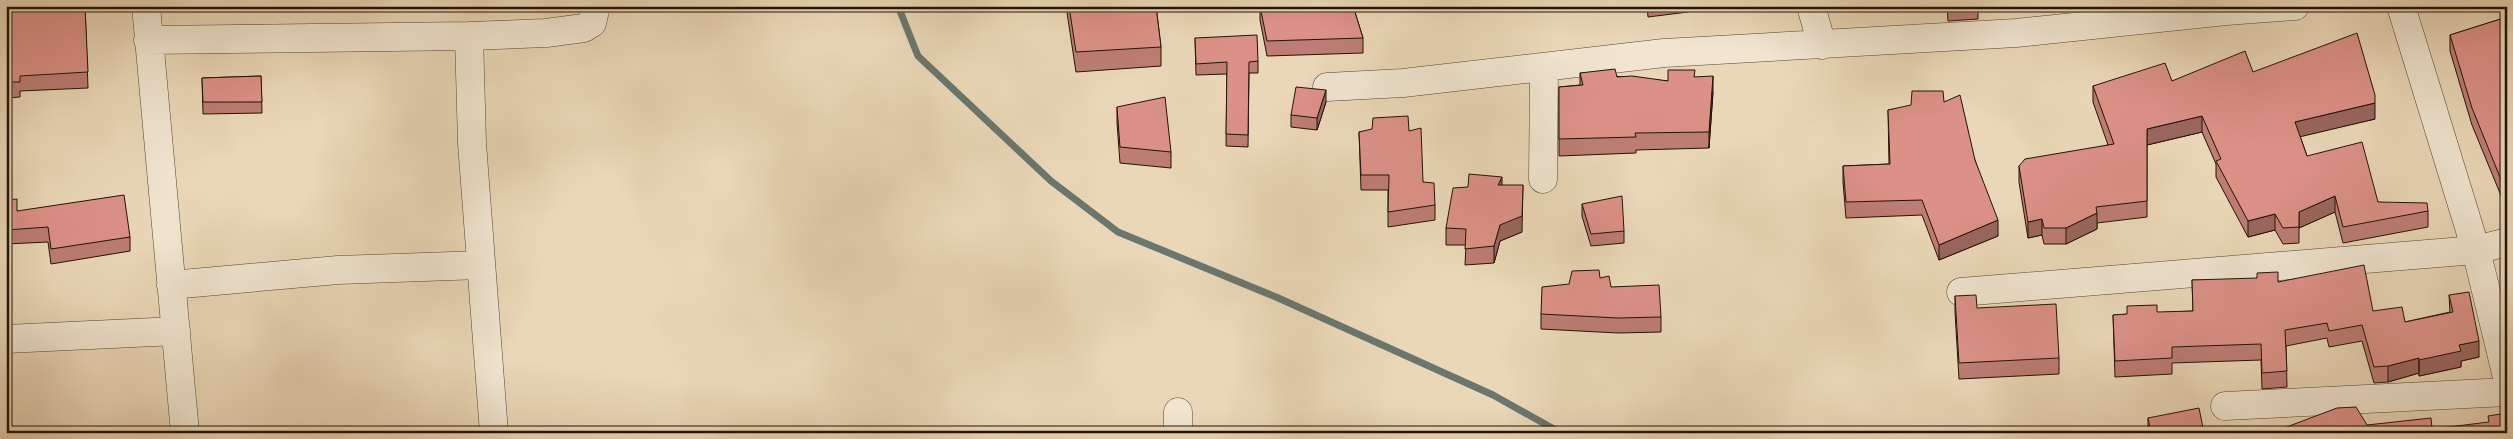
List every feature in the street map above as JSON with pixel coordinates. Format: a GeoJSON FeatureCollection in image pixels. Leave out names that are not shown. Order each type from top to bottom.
{"type":"FeatureCollection","features":[{"type":"Feature","properties":{"kind":"street"},"geometry":{"type":"LineString","coordinates":[[146,6],[185,433]]}},
{"type":"Feature","properties":{"kind":"street"},"geometry":{"type":"LineString","coordinates":[[148,40],[469,36],[546,33],[584,28],[592,23],[596,6]]}},
{"type":"Feature","properties":{"kind":"street"},"geometry":{"type":"LineString","coordinates":[[1811,6],[1822,45]]}},
{"type":"Feature","properties":{"kind":"street"},"geometry":{"type":"LineString","coordinates":[[1327,87],[1404,83],[1664,53],[2016,33],[2226,11],[2295,6]]}},
{"type":"Feature","properties":{"kind":"street"},"geometry":{"type":"LineString","coordinates":[[2400,6],[2476,250],[2507,377]]}},
{"type":"Feature","properties":{"kind":"street"},"geometry":{"type":"LineString","coordinates":[[469,36],[472,143],[494,433]]}},
{"type":"Feature","properties":{"kind":"street"},"geometry":{"type":"LineString","coordinates":[[1543,179],[1544,67]]}},
{"type":"Feature","properties":{"kind":"street"},"geometry":{"type":"LineString","coordinates":[[1961,292],[2476,250],[2507,242]]}},
{"type":"Feature","properties":{"kind":"street"},"geometry":{"type":"LineString","coordinates":[[171,285],[338,270],[481,265]]}},
{"type":"Feature","properties":{"kind":"street"},"geometry":{"type":"LineString","coordinates":[[6,339],[176,331]]}},
{"type":"Feature","properties":{"kind":"street"},"geometry":{"type":"LineString","coordinates":[[2225,406],[2507,392]]}},
{"type":"Feature","properties":{"kind":"building"},"geometry":{"type":"Polygon","coordinates":[[[24,6],[85,6],[88,72],[20,76],[20,82],[6,82],[6,8],[24,6]]]}},
{"type":"Feature","properties":{"kind":"building"},"geometry":{"type":"Polygon","coordinates":[[[1069,6],[1156,6],[1161,47],[1076,52],[1069,6]]]}},
{"type":"Feature","properties":{"kind":"building"},"geometry":{"type":"Polygon","coordinates":[[[1260,6],[1353,6],[1363,38],[1267,41],[1260,6]]]}},
{"type":"Feature","properties":{"kind":"building"},"geometry":{"type":"Polygon","coordinates":[[[2507,17],[2507,180],[2502,182],[2472,108],[2450,35],[2507,17]]]}},
{"type":"Feature","properties":{"kind":"building"},"geometry":{"type":"Polygon","coordinates":[[[2357,33],[2375,95],[2375,103],[2295,122],[2307,156],[2362,142],[2378,202],[2427,203],[2428,211],[2343,227],[2335,196],[2299,212],[2299,227],[2283,228],[2275,214],[2248,221],[2216,161],[2221,159],[2202,116],[2147,129],[2147,201],[2096,207],[2097,213],[2066,228],[2044,228],[2042,219],[2028,222],[2019,166],[2025,159],[2114,144],[2093,86],[2165,63],[2172,81],[2245,51],[2253,72],[2357,33]]]}},
{"type":"Feature","properties":{"kind":"building"},"geometry":{"type":"Polygon","coordinates":[[[1257,35],[1258,61],[1249,62],[1248,135],[1226,134],[1227,62],[1196,64],[1195,38],[1257,35]]]}},
{"type":"Feature","properties":{"kind":"building"},"geometry":{"type":"Polygon","coordinates":[[[1615,69],[1617,77],[1632,76],[1668,81],[1668,70],[1695,70],[1694,77],[1713,76],[1709,132],[1635,133],[1636,137],[1559,139],[1559,87],[1583,85],[1580,73],[1615,69]]]}},
{"type":"Feature","properties":{"kind":"building"},"geometry":{"type":"Polygon","coordinates":[[[261,76],[262,102],[203,102],[202,78],[261,76]]]}},
{"type":"Feature","properties":{"kind":"building"},"geometry":{"type":"Polygon","coordinates":[[[1296,87],[1326,90],[1317,118],[1291,115],[1296,87]]]}},
{"type":"Feature","properties":{"kind":"building"},"geometry":{"type":"Polygon","coordinates":[[[1912,91],[1943,91],[1944,102],[1960,95],[1975,160],[1998,220],[1939,245],[1922,200],[1846,202],[1843,166],[1890,164],[1888,110],[1911,105],[1912,91]]]}},
{"type":"Feature","properties":{"kind":"building"},"geometry":{"type":"Polygon","coordinates":[[[1165,97],[1171,152],[1120,147],[1117,107],[1165,97]]]}},
{"type":"Feature","properties":{"kind":"building"},"geometry":{"type":"Polygon","coordinates":[[[1408,116],[1409,131],[1421,128],[1423,182],[1434,183],[1435,205],[1388,212],[1389,175],[1361,175],[1359,132],[1372,129],[1373,118],[1408,116]]]}},
{"type":"Feature","properties":{"kind":"building"},"geometry":{"type":"Polygon","coordinates":[[[1469,174],[1502,177],[1498,185],[1523,185],[1522,216],[1500,225],[1494,246],[1465,249],[1466,229],[1446,228],[1453,188],[1468,187],[1469,174]]]}},
{"type":"Feature","properties":{"kind":"building"},"geometry":{"type":"Polygon","coordinates":[[[124,195],[130,237],[51,249],[48,227],[6,230],[6,200],[17,199],[17,211],[124,195]]]}},
{"type":"Feature","properties":{"kind":"building"},"geometry":{"type":"Polygon","coordinates":[[[1622,196],[1624,231],[1591,234],[1582,204],[1622,196]]]}},
{"type":"Feature","properties":{"kind":"building"},"geometry":{"type":"Polygon","coordinates":[[[2364,265],[2373,311],[2402,307],[2405,322],[2453,312],[2449,295],[2469,292],[2479,341],[2459,345],[2461,351],[2419,360],[2419,358],[2388,366],[2374,367],[2362,325],[2329,331],[2327,323],[2285,330],[2287,371],[2262,373],[2261,344],[2172,347],[2172,358],[2115,361],[2113,315],[2127,314],[2127,306],[2157,305],[2157,312],[2193,311],[2192,280],[2257,278],[2257,273],[2278,272],[2278,282],[2364,265]]]}},
{"type":"Feature","properties":{"kind":"building"},"geometry":{"type":"Polygon","coordinates":[[[1599,270],[1600,278],[1609,276],[1611,287],[1659,285],[1661,317],[1618,318],[1541,314],[1542,287],[1569,284],[1572,271],[1599,270]]]}},
{"type":"Feature","properties":{"kind":"building"},"geometry":{"type":"Polygon","coordinates":[[[1976,295],[1977,308],[2056,304],[2059,358],[1959,363],[1955,296],[1976,295]]]}},
{"type":"Feature","properties":{"kind":"building"},"geometry":{"type":"Polygon","coordinates":[[[2356,407],[2367,425],[2431,418],[2432,429],[2489,422],[2488,416],[2507,413],[2507,433],[2286,433],[2284,428],[2337,408],[2356,407]]]}},
{"type":"Feature","properties":{"kind":"building"},"geometry":{"type":"Polygon","coordinates":[[[2199,408],[2204,433],[2151,433],[2148,418],[2199,408]]]}},
{"type":"Feature","properties":{"kind":"building"},"geometry":{"type":"Polygon","coordinates":[[[2237,429],[2238,433],[2225,433],[2237,429]]]}},
{"type":"Feature","properties":{"kind":"waterway"},"geometry":{"type":"LineString","coordinates":[[898,6],[918,56],[1051,181],[1118,232],[1276,297],[1493,395],[1561,433]]}}]}
